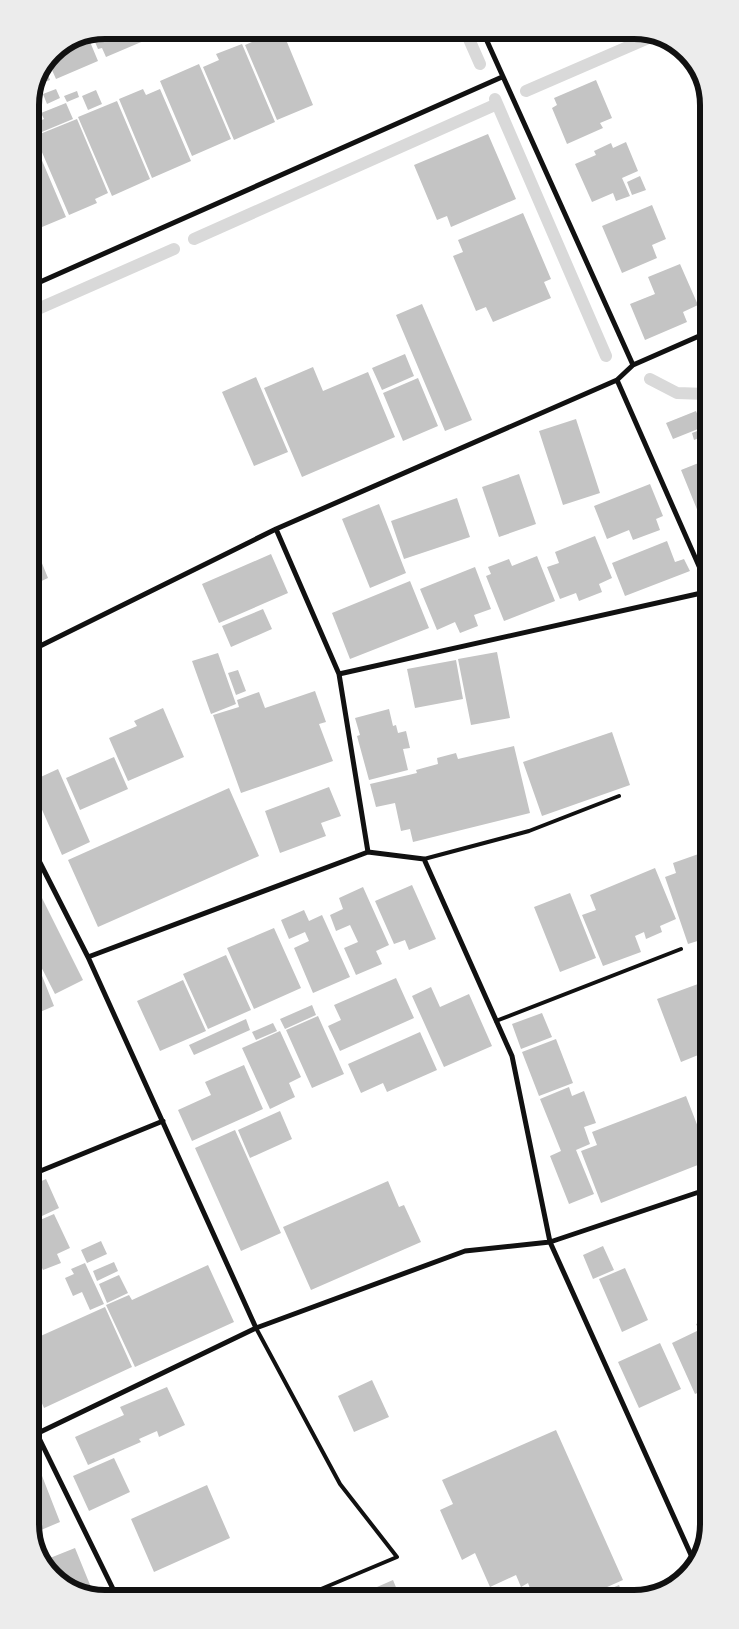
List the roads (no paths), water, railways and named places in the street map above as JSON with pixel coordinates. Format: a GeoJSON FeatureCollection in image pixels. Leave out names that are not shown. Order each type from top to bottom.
{"type":"FeatureCollection","features":[{"type":"Feature","properties":{"kind":"street"},"geometry":{"type":"LineString","coordinates":[[486,39],[633,365]]}},
{"type":"Feature","properties":{"kind":"street"},"geometry":{"type":"LineString","coordinates":[[39,282],[502,77]]}},
{"type":"Feature","properties":{"kind":"street"},"geometry":{"type":"LineString","coordinates":[[39,647],[276,529],[616,380],[633,365],[700,336]]}},
{"type":"Feature","properties":{"kind":"street"},"geometry":{"type":"LineString","coordinates":[[616,380],[700,569]]}},
{"type":"Feature","properties":{"kind":"street"},"geometry":{"type":"LineString","coordinates":[[276,529],[339,674],[368,852]]}},
{"type":"Feature","properties":{"kind":"street"},"geometry":{"type":"LineString","coordinates":[[339,674],[700,593]]}},
{"type":"Feature","properties":{"kind":"street"},"geometry":{"type":"LineString","coordinates":[[88,957],[368,852],[424,859],[512,1056],[550,1242],[691,1556]]}},
{"type":"Feature","properties":{"kind":"street"},"geometry":{"type":"LineString","coordinates":[[39,861],[88,957],[256,1328]]}},
{"type":"Feature","properties":{"kind":"street"},"geometry":{"type":"LineString","coordinates":[[39,1172],[163,1121]]}},
{"type":"Feature","properties":{"kind":"street"},"geometry":{"type":"LineString","coordinates":[[39,1433],[256,1328],[465,1251],[550,1242],[700,1192]]}},
{"type":"Feature","properties":{"kind":"street"},"geometry":{"type":"LineString","coordinates":[[39,1443],[113,1590]]}},
{"type":"Feature","properties":{"kind":"lane"},"geometry":{"type":"LineString","coordinates":[[424,859],[529,831],[619,796]]}},
{"type":"Feature","properties":{"kind":"lane"},"geometry":{"type":"LineString","coordinates":[[496,1022],[681,949]]}},
{"type":"Feature","properties":{"kind":"lane"},"geometry":{"type":"LineString","coordinates":[[256,1328],[340,1484],[397,1557],[319,1590]]}},
{"type":"Feature","properties":{"kind":"waterway"},"geometry":{"type":"LineString","coordinates":[[469,39],[480,64]]}},
{"type":"Feature","properties":{"kind":"waterway"},"geometry":{"type":"LineString","coordinates":[[526,91],[644,40]]}},
{"type":"Feature","properties":{"kind":"waterway"},"geometry":{"type":"LineString","coordinates":[[495,99],[606,356]]}},
{"type":"Feature","properties":{"kind":"waterway"},"geometry":{"type":"LineString","coordinates":[[194,239],[497,104]]}},
{"type":"Feature","properties":{"kind":"waterway"},"geometry":{"type":"LineString","coordinates":[[39,308],[174,249]]}},
{"type":"Feature","properties":{"kind":"waterway"},"geometry":{"type":"LineString","coordinates":[[650,379],[677,393],[700,394]]}}]}
